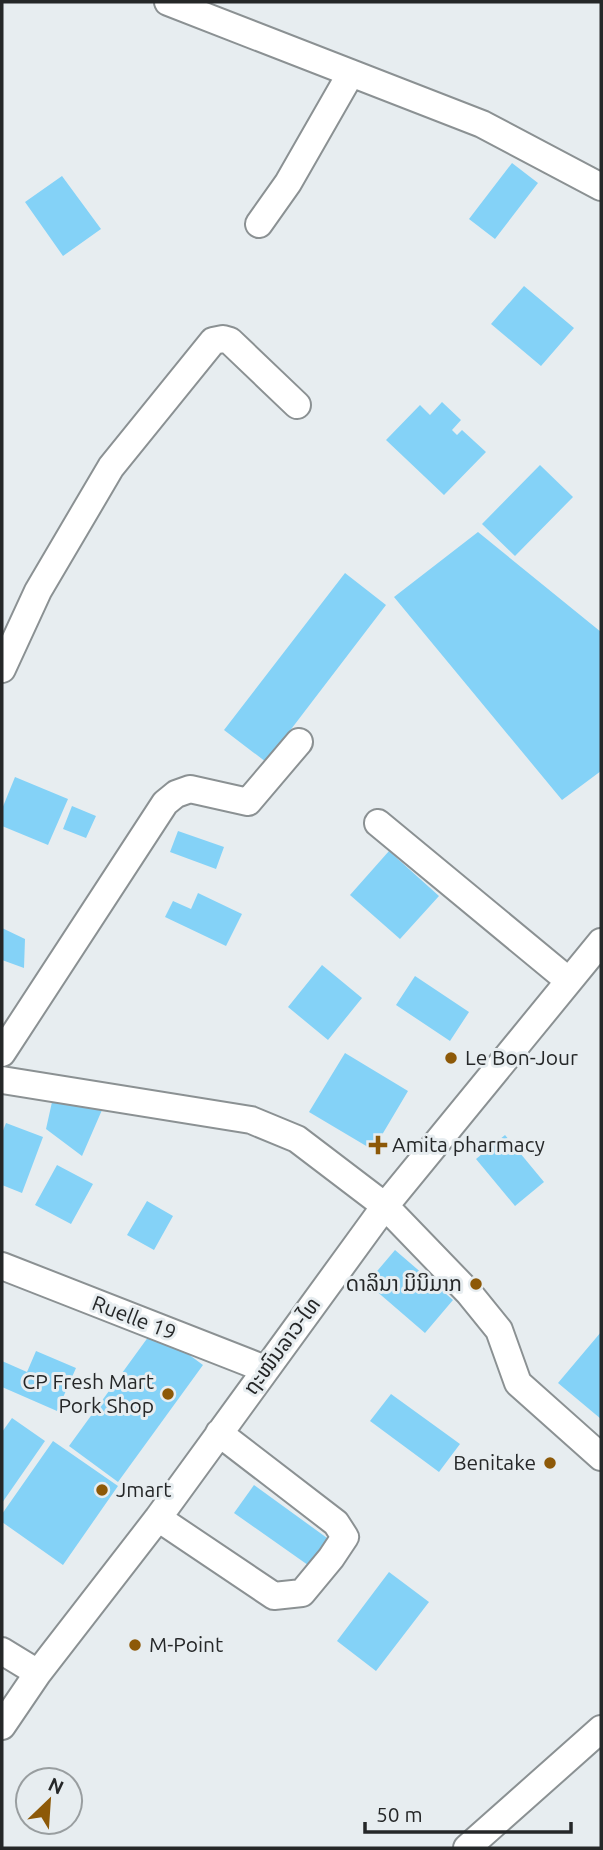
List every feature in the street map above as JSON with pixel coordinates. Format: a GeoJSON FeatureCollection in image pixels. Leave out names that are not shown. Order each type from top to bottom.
{"type":"FeatureCollection","features":[{"type":"Feature","properties":{"kind":"street"},"geometry":{"type":"LineString","coordinates":[[168,2],[482,124],[601,187]]}},
{"type":"Feature","properties":{"kind":"street"},"geometry":{"type":"LineString","coordinates":[[258,224],[288,183],[351,73]]}},
{"type":"Feature","properties":{"kind":"street"},"geometry":{"type":"LineString","coordinates":[[2,669],[38,591],[111,467],[212,341],[230,341],[298,405]]}},
{"type":"Feature","properties":{"kind":"street"},"geometry":{"type":"LineString","coordinates":[[2,1053],[165,803],[176,794],[190,789],[248,802],[299,742]]}},
{"type":"Feature","properties":{"kind":"street"},"geometry":{"type":"LineString","coordinates":[[377,823],[569,981]]}},
{"type":"Feature","properties":{"kind":"street","name":"ຖະໜົນລາວ-ໄທ"},"geometry":{"type":"LineString","coordinates":[[2,1726],[37,1674],[158,1518],[386,1206],[601,942]]}},
{"type":"Feature","properties":{"kind":"street"},"geometry":{"type":"LineString","coordinates":[[2,1080],[251,1120],[297,1139],[386,1206],[469,1293],[499,1330],[518,1382],[601,1457]]}},
{"type":"Feature","properties":{"kind":"street","name":"Ruelle 19"},"geometry":{"type":"LineString","coordinates":[[2,1266],[265,1369]]}},
{"type":"Feature","properties":{"kind":"street"},"geometry":{"type":"LineString","coordinates":[[158,1518],[274,1596],[302,1593],[331,1558],[345,1536],[336,1523],[219,1433]]}},
{"type":"Feature","properties":{"kind":"street"},"geometry":{"type":"LineString","coordinates":[[2,1651],[37,1674]]}},
{"type":"Feature","properties":{"kind":"street"},"geometry":{"type":"LineString","coordinates":[[473,1846],[601,1728]]}},
{"type":"Feature","properties":{"kind":"building"},"geometry":{"type":"Polygon","coordinates":[[[512,163],[538,183],[495,239],[469,219],[512,163]]]}},
{"type":"Feature","properties":{"kind":"building"},"geometry":{"type":"Polygon","coordinates":[[[62,176],[101,229],[63,256],[25,202],[62,176]]]}},
{"type":"Feature","properties":{"kind":"building"},"geometry":{"type":"Polygon","coordinates":[[[524,286],[574,328],[541,366],[491,324],[524,286]]]}},
{"type":"Feature","properties":{"kind":"building"},"geometry":{"type":"Polygon","coordinates":[[[442,402],[461,420],[452,430],[457,435],[462,430],[486,452],[444,495],[386,440],[420,405],[430,415],[442,402]]]}},
{"type":"Feature","properties":{"kind":"building"},"geometry":{"type":"Polygon","coordinates":[[[540,465],[573,497],[515,556],[482,524],[540,465]]]}},
{"type":"Feature","properties":{"kind":"building"},"geometry":{"type":"Polygon","coordinates":[[[478,532],[601,632],[601,771],[562,800],[394,597],[478,532]]]}},
{"type":"Feature","properties":{"kind":"building"},"geometry":{"type":"Polygon","coordinates":[[[345,573],[386,605],[266,762],[224,730],[345,573]]]}},
{"type":"Feature","properties":{"kind":"building"},"geometry":{"type":"Polygon","coordinates":[[[15,777],[68,799],[48,845],[2,826],[2,809],[15,777]]]}},
{"type":"Feature","properties":{"kind":"building"},"geometry":{"type":"Polygon","coordinates":[[[72,806],[96,816],[86,838],[63,829],[72,806]]]}},
{"type":"Feature","properties":{"kind":"building"},"geometry":{"type":"Polygon","coordinates":[[[178,831],[224,847],[216,869],[170,852],[178,831]]]}},
{"type":"Feature","properties":{"kind":"building"},"geometry":{"type":"Polygon","coordinates":[[[389,851],[439,896],[400,939],[350,895],[389,851]]]}},
{"type":"Feature","properties":{"kind":"building"},"geometry":{"type":"Polygon","coordinates":[[[198,893],[242,914],[226,946],[165,917],[173,901],[191,909],[198,893]]]}},
{"type":"Feature","properties":{"kind":"building"},"geometry":{"type":"Polygon","coordinates":[[[2,928],[25,939],[24,968],[2,960],[2,928]]]}},
{"type":"Feature","properties":{"kind":"building"},"geometry":{"type":"Polygon","coordinates":[[[322,965],[362,998],[328,1040],[288,1007],[322,965]]]}},
{"type":"Feature","properties":{"kind":"building"},"geometry":{"type":"Polygon","coordinates":[[[415,976],[469,1012],[450,1041],[396,1005],[415,976]]]}},
{"type":"Feature","properties":{"kind":"building"},"geometry":{"type":"Polygon","coordinates":[[[345,1053],[408,1091],[373,1150],[309,1112],[345,1053]]]}},
{"type":"Feature","properties":{"kind":"building"},"geometry":{"type":"Polygon","coordinates":[[[52,1102],[102,1110],[82,1156],[46,1129],[52,1102]]]}},
{"type":"Feature","properties":{"kind":"building"},"geometry":{"type":"Polygon","coordinates":[[[6,1123],[43,1137],[22,1193],[2,1185],[2,1133],[6,1123]]]}},
{"type":"Feature","properties":{"kind":"building"},"geometry":{"type":"Polygon","coordinates":[[[505,1135],[544,1182],[515,1206],[476,1159],[505,1135]]]}},
{"type":"Feature","properties":{"kind":"building"},"geometry":{"type":"Polygon","coordinates":[[[57,1165],[93,1184],[71,1224],[35,1205],[57,1165]]]}},
{"type":"Feature","properties":{"kind":"building"},"geometry":{"type":"Polygon","coordinates":[[[147,1201],[173,1216],[154,1250],[127,1235],[147,1201]]]}},
{"type":"Feature","properties":{"kind":"building"},"geometry":{"type":"Polygon","coordinates":[[[395,1250],[453,1300],[425,1333],[367,1283],[395,1250]]]}},
{"type":"Feature","properties":{"kind":"building"},"geometry":{"type":"Polygon","coordinates":[[[154,1329],[203,1365],[118,1482],[69,1446],[154,1329]]]}},
{"type":"Feature","properties":{"kind":"building"},"geometry":{"type":"Polygon","coordinates":[[[601,1332],[601,1419],[558,1383],[601,1332]]]}},
{"type":"Feature","properties":{"kind":"building"},"geometry":{"type":"Polygon","coordinates":[[[36,1351],[76,1368],[57,1411],[2,1387],[2,1361],[27,1372],[36,1351]]]}},
{"type":"Feature","properties":{"kind":"building"},"geometry":{"type":"Polygon","coordinates":[[[391,1394],[460,1444],[439,1472],[370,1421],[391,1394]]]}},
{"type":"Feature","properties":{"kind":"building"},"geometry":{"type":"Polygon","coordinates":[[[12,1418],[45,1441],[2,1503],[2,1432],[12,1418]]]}},
{"type":"Feature","properties":{"kind":"building"},"geometry":{"type":"Polygon","coordinates":[[[53,1441],[118,1486],[63,1565],[2,1522],[2,1514],[53,1441]]]}},
{"type":"Feature","properties":{"kind":"building"},"geometry":{"type":"Polygon","coordinates":[[[254,1485],[334,1543],[315,1570],[234,1513],[254,1485]]]}},
{"type":"Feature","properties":{"kind":"building"},"geometry":{"type":"Polygon","coordinates":[[[389,1572],[429,1602],[376,1671],[337,1641],[389,1572]]]}},
{"type":"Feature","properties":{"kind":"place","name":"Le Bon-Jour"},"geometry":{"type":"Point","coordinates":[451,1058]}},
{"type":"Feature","properties":{"kind":"place","name":"Amita pharmacy"},"geometry":{"type":"Point","coordinates":[378,1145]}},
{"type":"Feature","properties":{"kind":"place","name":"ດາລິນາ ມິນິມາກ"},"geometry":{"type":"Point","coordinates":[476,1284]}},
{"type":"Feature","properties":{"kind":"place","name":"CP Fresh Mart Pork Shop"},"geometry":{"type":"Point","coordinates":[168,1394]}},
{"type":"Feature","properties":{"kind":"place","name":"Benitake"},"geometry":{"type":"Point","coordinates":[550,1463]}},
{"type":"Feature","properties":{"kind":"place","name":"Jmart"},"geometry":{"type":"Point","coordinates":[102,1490]}},
{"type":"Feature","properties":{"kind":"place","name":"M-Point"},"geometry":{"type":"Point","coordinates":[135,1645]}}]}
